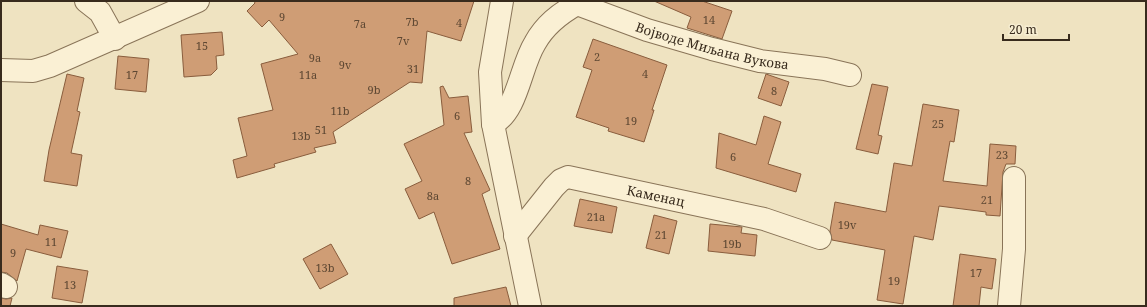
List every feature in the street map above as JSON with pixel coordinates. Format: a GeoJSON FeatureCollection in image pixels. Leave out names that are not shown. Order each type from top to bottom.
{"type":"FeatureCollection","features":[{"type":"Feature","properties":{"kind":"street"},"geometry":{"type":"LineString","coordinates":[[86,1],[100,12],[115,39]]}},
{"type":"Feature","properties":{"kind":"street"},"geometry":{"type":"LineString","coordinates":[[1,70],[33,71],[50,66],[115,39],[198,1]]}},
{"type":"Feature","properties":{"kind":"street"},"geometry":{"type":"LineString","coordinates":[[502,1],[490,72],[493,124],[530,306]]}},
{"type":"Feature","properties":{"kind":"street","name":"Војводе Миљана Вукова"},"geometry":{"type":"LineString","coordinates":[[493,124],[504,116],[534,44],[549,23],[563,11],[578,2],[647,30],[712,49],[760,61],[825,69],[850,75]]}},
{"type":"Feature","properties":{"kind":"street","name":"Каменац"},"geometry":{"type":"LineString","coordinates":[[515,236],[554,187],[561,180],[568,177],[764,218],[820,238]]}},
{"type":"Feature","properties":{"kind":"street"},"geometry":{"type":"LineString","coordinates":[[1009,306],[1014,249],[1014,178]]}},
{"type":"Feature","properties":{"kind":"building"},"geometry":{"type":"Polygon","coordinates":[[[254,1],[474,1],[461,41],[427,31],[422,83],[410,82],[333,132],[336,143],[314,148],[316,152],[274,164],[275,167],[237,178],[233,160],[247,156],[238,118],[273,110],[261,64],[298,54],[269,20],[262,27],[247,11],[255,3],[254,1]]]}},
{"type":"Feature","properties":{"kind":"building"},"geometry":{"type":"Polygon","coordinates":[[[654,1],[702,1],[732,11],[722,39],[687,28],[691,17],[654,1]]]}},
{"type":"Feature","properties":{"kind":"building"},"geometry":{"type":"Polygon","coordinates":[[[222,32],[224,55],[216,56],[217,69],[211,75],[184,77],[181,35],[222,32]]]}},
{"type":"Feature","properties":{"kind":"building"},"geometry":{"type":"Polygon","coordinates":[[[593,39],[667,65],[652,110],[654,110],[644,142],[608,131],[609,128],[576,117],[592,70],[583,67],[593,39]]]}},
{"type":"Feature","properties":{"kind":"building"},"geometry":{"type":"Polygon","coordinates":[[[118,56],[149,59],[146,92],[115,89],[118,56]]]}},
{"type":"Feature","properties":{"kind":"building"},"geometry":{"type":"Polygon","coordinates":[[[67,74],[84,78],[77,111],[80,112],[71,153],[82,155],[77,186],[44,181],[49,150],[67,74]]]}},
{"type":"Feature","properties":{"kind":"building"},"geometry":{"type":"Polygon","coordinates":[[[766,74],[789,82],[781,106],[758,98],[766,74]]]}},
{"type":"Feature","properties":{"kind":"building"},"geometry":{"type":"Polygon","coordinates":[[[872,84],[888,87],[878,135],[882,136],[878,154],[856,149],[872,84]]]}},
{"type":"Feature","properties":{"kind":"building"},"geometry":{"type":"Polygon","coordinates":[[[443,86],[449,98],[468,96],[472,132],[464,133],[490,190],[482,194],[500,249],[452,264],[434,212],[419,219],[405,189],[422,181],[404,144],[444,125],[440,87],[443,86]]]}},
{"type":"Feature","properties":{"kind":"building"},"geometry":{"type":"Polygon","coordinates":[[[923,104],[959,110],[954,142],[950,141],[943,181],[987,186],[990,144],[1016,146],[1015,164],[1006,164],[1003,172],[1000,216],[986,215],[986,212],[939,206],[933,240],[914,236],[903,304],[877,300],[885,250],[832,240],[830,231],[835,202],[886,212],[894,163],[912,166],[923,104]]]}},
{"type":"Feature","properties":{"kind":"building"},"geometry":{"type":"Polygon","coordinates":[[[764,116],[781,122],[768,164],[801,174],[796,192],[716,168],[719,133],[756,145],[764,116]]]}},
{"type":"Feature","properties":{"kind":"building"},"geometry":{"type":"Polygon","coordinates":[[[580,199],[617,207],[612,233],[574,226],[580,199]]]}},
{"type":"Feature","properties":{"kind":"building"},"geometry":{"type":"Polygon","coordinates":[[[654,215],[677,221],[669,254],[646,248],[654,215]]]}},
{"type":"Feature","properties":{"kind":"building"},"geometry":{"type":"Polygon","coordinates":[[[1,224],[38,235],[40,225],[68,231],[61,258],[26,249],[17,281],[7,273],[1,272],[1,224]]]}},
{"type":"Feature","properties":{"kind":"building"},"geometry":{"type":"Polygon","coordinates":[[[710,224],[742,227],[741,233],[757,235],[755,256],[708,251],[710,224]]]}},
{"type":"Feature","properties":{"kind":"building"},"geometry":{"type":"Polygon","coordinates":[[[331,244],[348,274],[320,289],[303,259],[331,244]]]}},
{"type":"Feature","properties":{"kind":"building"},"geometry":{"type":"Polygon","coordinates":[[[960,254],[996,259],[992,289],[981,287],[979,306],[953,306],[960,254]]]}},
{"type":"Feature","properties":{"kind":"building"},"geometry":{"type":"Polygon","coordinates":[[[57,266],[88,271],[82,303],[52,298],[57,266]]]}},
{"type":"Feature","properties":{"kind":"building"},"geometry":{"type":"Polygon","coordinates":[[[506,287],[511,306],[454,306],[454,298],[506,287]]]}},
{"type":"Feature","properties":{"kind":"building"},"geometry":{"type":"Polygon","coordinates":[[[1,298],[12,298],[10,306],[1,306],[1,298]]]}}]}
